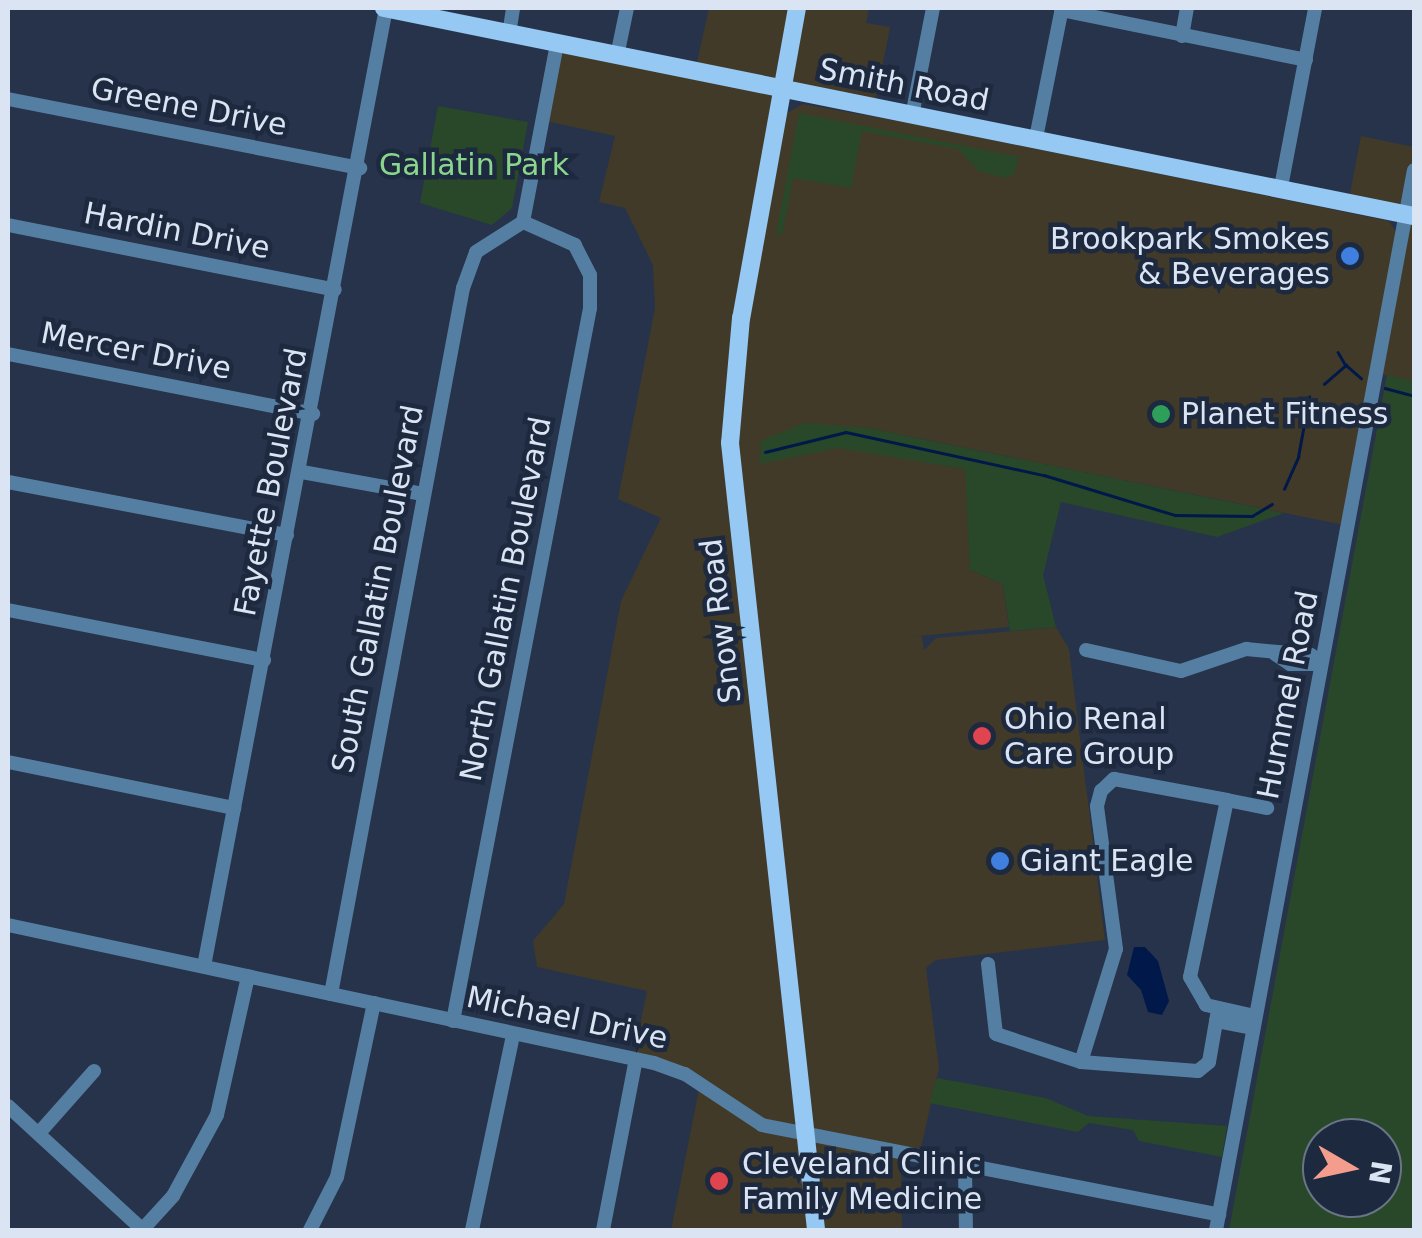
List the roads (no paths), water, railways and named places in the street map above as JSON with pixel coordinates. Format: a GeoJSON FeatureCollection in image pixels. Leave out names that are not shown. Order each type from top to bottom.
{"type":"FeatureCollection","features":[{"type":"Feature","properties":{"kind":"main road","name":"Smith Road"},"geometry":{"type":"LineString","coordinates":[[386,8],[1410,215]]}},
{"type":"Feature","properties":{"kind":"main road","name":"Snow Road"},"geometry":{"type":"LineString","coordinates":[[797,8],[741,318],[730,443],[816,1230]]}},
{"type":"Feature","properties":{"kind":"street","name":"Fayette Boulevard"},"geometry":{"type":"LineString","coordinates":[[204,966],[360,168],[386,8]]}},
{"type":"Feature","properties":{"kind":"street"},"geometry":{"type":"LineString","coordinates":[[509,34],[512,8]]}},
{"type":"Feature","properties":{"kind":"street"},"geometry":{"type":"LineString","coordinates":[[617,56],[628,8]]}},
{"type":"Feature","properties":{"kind":"street"},"geometry":{"type":"LineString","coordinates":[[912,116],[933,8]]}},
{"type":"Feature","properties":{"kind":"street"},"geometry":{"type":"LineString","coordinates":[[1182,36],[1187,8]]}},
{"type":"Feature","properties":{"kind":"street"},"geometry":{"type":"LineString","coordinates":[[1281,187],[1316,8]]}},
{"type":"Feature","properties":{"kind":"street"},"geometry":{"type":"LineString","coordinates":[[1036,138],[1061,9],[1306,60]]}},
{"type":"Feature","properties":{"kind":"street"},"geometry":{"type":"LineString","coordinates":[[524,222],[557,44]]}},
{"type":"Feature","properties":{"kind":"street","name":"Greene Drive"},"geometry":{"type":"LineString","coordinates":[[8,99],[360,168]]}},
{"type":"Feature","properties":{"kind":"street","name":"Hummel Road"},"geometry":{"type":"LineString","coordinates":[[1218,1223],[1321,664],[1410,215],[1414,170]]}},
{"type":"Feature","properties":{"kind":"street","name":"South Gallatin Boulevard"},"geometry":{"type":"LineString","coordinates":[[330,994],[463,288],[476,252],[524,222]]}},
{"type":"Feature","properties":{"kind":"street","name":"North Gallatin Boulevard"},"geometry":{"type":"LineString","coordinates":[[452,1020],[590,308],[590,275],[575,245],[524,222]]}},
{"type":"Feature","properties":{"kind":"street","name":"Hardin Drive"},"geometry":{"type":"LineString","coordinates":[[8,225],[336,290]]}},
{"type":"Feature","properties":{"kind":"street","name":"Mercer Drive"},"geometry":{"type":"LineString","coordinates":[[8,354],[313,414]]}},
{"type":"Feature","properties":{"kind":"street"},"geometry":{"type":"LineString","coordinates":[[302,472],[423,494]]}},
{"type":"Feature","properties":{"kind":"street"},"geometry":{"type":"LineString","coordinates":[[8,482],[286,535]]}},
{"type":"Feature","properties":{"kind":"street"},"geometry":{"type":"LineString","coordinates":[[8,610],[264,660]]}},
{"type":"Feature","properties":{"kind":"street"},"geometry":{"type":"LineString","coordinates":[[1086,650],[1181,671],[1232,651],[1275,654],[1290,664],[1321,664]]}},
{"type":"Feature","properties":{"kind":"street"},"geometry":{"type":"LineString","coordinates":[[8,762],[234,808]]}},
{"type":"Feature","properties":{"kind":"street"},"geometry":{"type":"LineString","coordinates":[[1081,1062],[1116,949],[1100,840],[1100,790],[1114,780],[1267,808]]}},
{"type":"Feature","properties":{"kind":"street"},"geometry":{"type":"LineString","coordinates":[[1227,800],[1189,961],[1200,998],[1217,1016],[1254,1022]]}},
{"type":"Feature","properties":{"kind":"street","name":"Michael Drive"},"geometry":{"type":"LineString","coordinates":[[8,925],[636,1059],[685,1074],[748,1119],[1218,1223]]}},
{"type":"Feature","properties":{"kind":"street"},"geometry":{"type":"LineString","coordinates":[[988,964],[996,1034],[1081,1062],[1198,1071],[1209,1062],[1217,1016]]}},
{"type":"Feature","properties":{"kind":"street"},"geometry":{"type":"LineString","coordinates":[[8,1106],[143,1230],[173,1196],[217,1115],[248,976]]}},
{"type":"Feature","properties":{"kind":"street"},"geometry":{"type":"LineString","coordinates":[[310,1230],[337,1177],[374,1003]]}},
{"type":"Feature","properties":{"kind":"street"},"geometry":{"type":"LineString","coordinates":[[472,1230],[514,1035]]}},
{"type":"Feature","properties":{"kind":"street"},"geometry":{"type":"LineString","coordinates":[[604,1230],[636,1059]]}},
{"type":"Feature","properties":{"kind":"street"},"geometry":{"type":"LineString","coordinates":[[39,1133],[94,1071]]}},
{"type":"Feature","properties":{"kind":"street"},"geometry":{"type":"LineString","coordinates":[[965,1168],[966,1230]]}},
{"type":"Feature","properties":{"kind":"water"},"geometry":{"type":"Polygon","coordinates":[[[1134,947],[1145,947],[1158,961],[1169,1001],[1162,1015],[1148,1012],[1141,990],[1127,975],[1134,947]]]}},
{"type":"Feature","properties":{"kind":"waterway"},"geometry":{"type":"LineString","coordinates":[[1338,352],[1345,364]]}},
{"type":"Feature","properties":{"kind":"waterway"},"geometry":{"type":"LineString","coordinates":[[1324,384],[1346,365],[1361,378]]}},
{"type":"Feature","properties":{"kind":"waterway"},"geometry":{"type":"LineString","coordinates":[[1385,388],[1414,396]]}},
{"type":"Feature","properties":{"kind":"waterway"},"geometry":{"type":"LineString","coordinates":[[1284,489],[1298,457],[1309,397]]}},
{"type":"Feature","properties":{"kind":"waterway"},"geometry":{"type":"LineString","coordinates":[[765,452],[846,432],[1044,475],[1175,515],[1252,516],[1272,504]]}},
{"type":"Feature","properties":{"kind":"place","name":"Brookpark Smokes & Beverages"},"geometry":{"type":"Point","coordinates":[1350,256]}},
{"type":"Feature","properties":{"kind":"place","name":"Planet Fitness"},"geometry":{"type":"Point","coordinates":[1161,414]}},
{"type":"Feature","properties":{"kind":"place","name":"Ohio Renal Care Group"},"geometry":{"type":"Point","coordinates":[982,736]}},
{"type":"Feature","properties":{"kind":"place","name":"Giant Eagle"},"geometry":{"type":"Point","coordinates":[1000,861]}},
{"type":"Feature","properties":{"kind":"place","name":"Cleveland Clinic Family Medicine"},"geometry":{"type":"Point","coordinates":[719,1181]}},
{"type":"Feature","properties":{"kind":"park label","name":"Gallatin Park"},"geometry":{"type":"Point","coordinates":[474,165]}}]}
